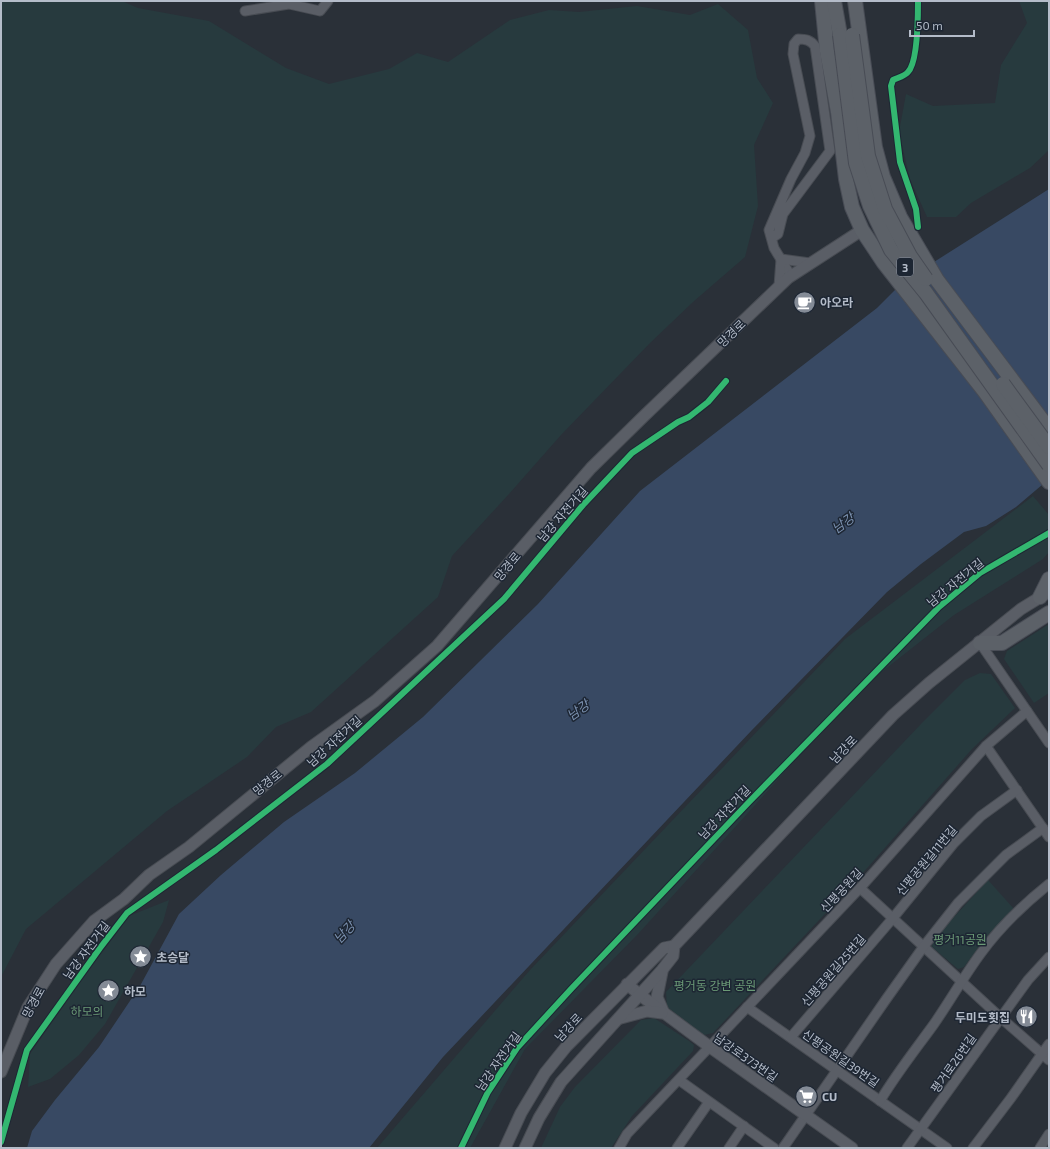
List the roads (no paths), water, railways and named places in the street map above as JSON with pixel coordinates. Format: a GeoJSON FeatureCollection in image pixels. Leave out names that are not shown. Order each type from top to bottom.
{"type":"FeatureCollection","features":[{"type":"Feature","properties":{"kind":"main road"},"geometry":{"type":"LineString","coordinates":[[822,1],[846,179],[852,208],[862,230],[884,263],[985,392],[1049,482]]}},
{"type":"Feature","properties":{"kind":"main road","name":"3"},"geometry":{"type":"LineString","coordinates":[[834,1],[846,35],[868,156],[885,209],[910,256],[1049,447]]}},
{"type":"Feature","properties":{"kind":"main road","name":"3"},"geometry":{"type":"LineString","coordinates":[[847,1],[846,35],[856,163],[870,206],[891,250],[926,293],[1049,465]]}},
{"type":"Feature","properties":{"kind":"main road"},"geometry":{"type":"LineString","coordinates":[[855,1],[875,147],[883,177],[900,218],[937,280],[1049,429]]}},
{"type":"Feature","properties":{"kind":"main road"},"geometry":{"type":"LineString","coordinates":[[862,230],[900,218]]}},
{"type":"Feature","properties":{"kind":"main road"},"geometry":{"type":"LineString","coordinates":[[1044,594],[1049,578]]}},
{"type":"Feature","properties":{"kind":"main road"},"geometry":{"type":"LineString","coordinates":[[980,643],[1002,643],[1049,613]]}},
{"type":"Feature","properties":{"kind":"street"},"geometry":{"type":"LineString","coordinates":[[245,11],[289,4],[320,11],[328,1]]}},
{"type":"Feature","properties":{"kind":"street"},"geometry":{"type":"LineString","coordinates":[[772,238],[778,234],[783,214],[830,151],[815,46],[807,39],[798,39],[794,44],[793,54],[810,136],[805,153],[791,179],[769,230],[774,248],[791,276]]}},
{"type":"Feature","properties":{"kind":"street","name":"망경로"},"geometry":{"type":"LineString","coordinates":[[1,1072],[28,1007],[56,964],[94,922],[124,899],[149,875],[189,847],[311,747],[375,701],[438,646],[591,468],[779,286],[810,263],[862,230]]}},
{"type":"Feature","properties":{"kind":"street"},"geometry":{"type":"LineString","coordinates":[[781,259],[810,263]]}},
{"type":"Feature","properties":{"kind":"street"},"geometry":{"type":"LineString","coordinates":[[779,286],[781,259]]}},
{"type":"Feature","properties":{"kind":"street","name":"남강로"},"geometry":{"type":"LineString","coordinates":[[505,1148],[521,1113],[546,1073],[566,1047],[627,984],[664,948],[674,946],[893,716],[928,682],[980,643],[1021,609],[1044,594]]}},
{"type":"Feature","properties":{"kind":"street"},"geometry":{"type":"LineString","coordinates":[[980,643],[1049,743]]}},
{"type":"Feature","properties":{"kind":"street","name":"신평공원길"},"geometry":{"type":"LineString","coordinates":[[620,1148],[627,1134],[860,888],[986,746],[1027,711]]}},
{"type":"Feature","properties":{"kind":"street"},"geometry":{"type":"LineString","coordinates":[[986,746],[1049,837]]}},
{"type":"Feature","properties":{"kind":"street","name":"신평공원길11번길"},"geometry":{"type":"LineString","coordinates":[[893,918],[954,842],[982,816],[1017,790]]}},
{"type":"Feature","properties":{"kind":"street"},"geometry":{"type":"LineString","coordinates":[[783,1148],[924,946],[958,903],[1006,855],[1043,828]]}},
{"type":"Feature","properties":{"kind":"street"},"geometry":{"type":"LineString","coordinates":[[880,1101],[889,1085],[935,1022],[961,980],[982,951],[1007,923],[1049,884]]}},
{"type":"Feature","properties":{"kind":"street"},"geometry":{"type":"LineString","coordinates":[[860,888],[961,980],[1000,1018],[1046,1057]]}},
{"type":"Feature","properties":{"kind":"street","name":"신평공원길25번길"},"geometry":{"type":"LineString","coordinates":[[791,1038],[893,918]]}},
{"type":"Feature","properties":{"kind":"street","name":"남강로"},"geometry":{"type":"LineString","coordinates":[[525,1148],[539,1118],[561,1082],[581,1058],[619,1019],[662,970],[673,956],[674,946]]}},
{"type":"Feature","properties":{"kind":"street","name":"평거로26번길"},"geometry":{"type":"LineString","coordinates":[[907,1148],[1028,980],[1049,957]]}},
{"type":"Feature","properties":{"kind":"street"},"geometry":{"type":"LineString","coordinates":[[662,970],[657,998],[664,1014]]}},
{"type":"Feature","properties":{"kind":"street","name":"남강로373번길"},"geometry":{"type":"LineString","coordinates":[[627,984],[664,1014],[852,1148]]}},
{"type":"Feature","properties":{"kind":"street","name":"신평공원길39번길"},"geometry":{"type":"LineString","coordinates":[[747,1007],[947,1148]]}},
{"type":"Feature","properties":{"kind":"street"},"geometry":{"type":"LineString","coordinates":[[619,1019],[647,1010],[664,1014]]}},
{"type":"Feature","properties":{"kind":"street"},"geometry":{"type":"LineString","coordinates":[[973,1148],[1046,1057],[1049,1044]]}},
{"type":"Feature","properties":{"kind":"street"},"geometry":{"type":"LineString","coordinates":[[679,1080],[774,1148]]}},
{"type":"Feature","properties":{"kind":"street"},"geometry":{"type":"LineString","coordinates":[[677,1148],[709,1102]]}},
{"type":"Feature","properties":{"kind":"street"},"geometry":{"type":"LineString","coordinates":[[729,1148],[744,1126]]}},
{"type":"Feature","properties":{"kind":"street"},"geometry":{"type":"LineString","coordinates":[[1040,1148],[1049,1134]]}},
{"type":"Feature","properties":{"kind":"water","name":"남강"},"geometry":{"type":"Polygon","coordinates":[[[1049,189],[1049,479],[1016,507],[986,526],[964,532],[887,592],[752,730],[443,1057],[369,1148],[27,1148],[32,1131],[55,1100],[99,1047],[140,986],[179,914],[221,875],[284,822],[355,773],[423,717],[538,604],[640,491],[877,308],[904,281],[1049,189]]]}},
{"type":"Feature","properties":{"kind":"place","name":"아오라"},"geometry":{"type":"Point","coordinates":[804,302]}},
{"type":"Feature","properties":{"kind":"place","name":"초승달"},"geometry":{"type":"Point","coordinates":[141,957]}},
{"type":"Feature","properties":{"kind":"place","name":"하모"},"geometry":{"type":"Point","coordinates":[108,991]}},
{"type":"Feature","properties":{"kind":"place","name":"두미도횟집"},"geometry":{"type":"Point","coordinates":[1026,1017]}},
{"type":"Feature","properties":{"kind":"place","name":"CU"},"geometry":{"type":"Point","coordinates":[807,1096]}},
{"type":"Feature","properties":{"kind":"park label","name":"평거11공원"},"geometry":{"type":"Point","coordinates":[960,939]}},
{"type":"Feature","properties":{"kind":"park label","name":"평거동 강변 공원"},"geometry":{"type":"Point","coordinates":[715,985]}},
{"type":"Feature","properties":{"kind":"park label","name":"하모의"},"geometry":{"type":"Point","coordinates":[87,1011]}}]}
